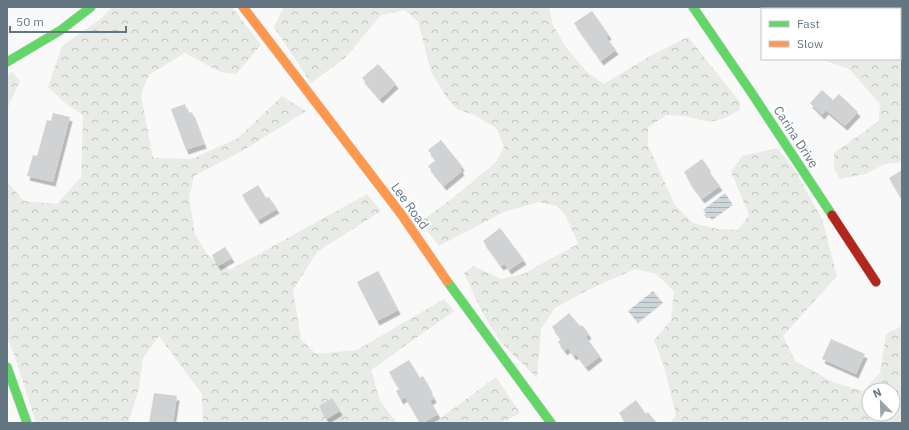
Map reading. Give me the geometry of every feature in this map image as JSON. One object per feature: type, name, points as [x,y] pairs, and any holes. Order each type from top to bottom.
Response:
[{"type":"street","points":[[7,62],[38,46],[62,30],[91,7]]},
{"type":"street","name":"Lee Road","points":[[243,7],[401,214],[446,279],[551,423]]},
{"type":"street","name":"Carina Drive","points":[[693,7],[876,282]]},
{"type":"street","points":[[7,367],[27,423]]},
{"type":"green space","points":[[112,7],[232,7],[261,45],[236,74],[220,72],[185,53],[149,75],[141,95],[153,158],[192,159],[238,138],[282,96],[306,111],[244,150],[194,176],[189,197],[195,234],[207,254],[230,270],[367,194],[381,211],[317,252],[293,290],[301,339],[316,354],[357,350],[444,299],[454,311],[371,370],[380,401],[397,423],[203,423],[202,394],[159,336],[143,358],[139,388],[128,423],[36,423],[14,354],[7,338],[7,182],[24,201],[57,204],[81,177],[83,115],[65,103],[48,87],[62,46],[102,18]]},
{"type":"green space","points":[[284,7],[551,7],[549,9],[553,25],[565,46],[587,72],[604,84],[650,56],[688,37],[740,102],[740,110],[725,118],[710,122],[684,116],[667,115],[648,127],[648,145],[675,205],[693,223],[718,229],[738,230],[749,215],[731,172],[742,156],[777,148],[793,167],[822,219],[837,276],[783,336],[795,361],[833,382],[861,390],[861,422],[901,422],[901,382],[872,382],[880,373],[886,334],[902,326],[902,423],[670,423],[676,415],[664,366],[654,340],[671,320],[674,291],[656,274],[635,269],[588,290],[555,308],[541,329],[537,378],[512,355],[499,339],[480,307],[464,273],[473,266],[501,279],[523,274],[578,244],[566,216],[557,206],[538,202],[504,212],[439,246],[420,222],[453,198],[496,162],[504,147],[496,128],[476,116],[457,109],[446,97],[431,71],[418,22],[405,10],[381,15],[345,58],[311,83],[274,27]]},
{"type":"green space","points":[[902,7],[902,162],[885,164],[865,174],[840,179],[834,168],[834,153],[879,121],[880,104],[849,69],[823,60],[901,60],[901,8],[813,8]]},
{"type":"green space","points":[[12,72],[20,81],[7,109],[7,75]]},
{"type":"green space","points":[[496,377],[520,413],[501,423],[434,423]]},
{"type":"shaded area","points":[[725,193],[733,205],[712,220],[709,217],[707,218],[704,215],[706,213],[703,210]]},
{"type":"shaded area","points":[[653,291],[663,303],[638,323],[628,311]]},
{"type":"building","points":[[592,11],[609,35],[606,37],[616,50],[601,61],[574,23]]},
{"type":"building","points":[[378,64],[396,84],[380,99],[362,78]]},
{"type":"building","points":[[822,90],[833,100],[839,94],[858,112],[845,126],[826,110],[822,115],[810,103]]},
{"type":"building","points":[[185,104],[188,113],[192,112],[204,144],[186,150],[171,109]]},
{"type":"building","points":[[53,113],[70,117],[53,182],[27,176],[33,155],[37,156],[47,120],[51,121]]},
{"type":"building","points":[[441,140],[462,166],[460,168],[462,171],[444,186],[428,166],[436,160],[428,150]]},
{"type":"building","points":[[702,159],[708,167],[707,169],[720,186],[702,199],[684,172]]},
{"type":"building","points":[[902,170],[902,195],[900,196],[889,178]]},
{"type":"building","points":[[258,185],[266,198],[269,197],[277,209],[258,220],[242,195]]},
{"type":"building","points":[[500,228],[524,260],[509,270],[505,264],[501,266],[483,241]]},
{"type":"building","points":[[225,247],[232,258],[218,266],[212,255]]},
{"type":"building","points":[[378,271],[398,310],[377,321],[357,282]]},
{"type":"building","points":[[569,313],[589,334],[586,337],[600,356],[586,367],[576,354],[574,356],[568,348],[565,351],[558,342],[561,339],[552,327]]},
{"type":"building","points":[[831,339],[865,354],[856,374],[822,359]]},
{"type":"building","points":[[409,360],[420,378],[423,376],[430,389],[434,398],[430,401],[438,414],[423,423],[420,423],[405,397],[401,400],[396,391],[399,389],[389,372]]},
{"type":"building","points":[[154,393],[177,396],[173,423],[149,423]]},
{"type":"building","points":[[332,398],[340,411],[327,419],[319,406]]},
{"type":"building","points":[[636,400],[646,414],[648,412],[656,422],[626,423],[619,413]]},
{"type":"traffic: fast","points":[[7,62],[61,30],[91,7]]},
{"type":"traffic: fast","points":[[693,7],[832,215]]},
{"type":"traffic: fast","points":[[447,281],[551,423]]},
{"type":"traffic: fast","points":[[7,367],[27,423]]},
{"type":"traffic: slow","points":[[243,7],[401,214],[447,281]]},
{"type":"traffic: jam","points":[[832,215],[876,282]]}]
